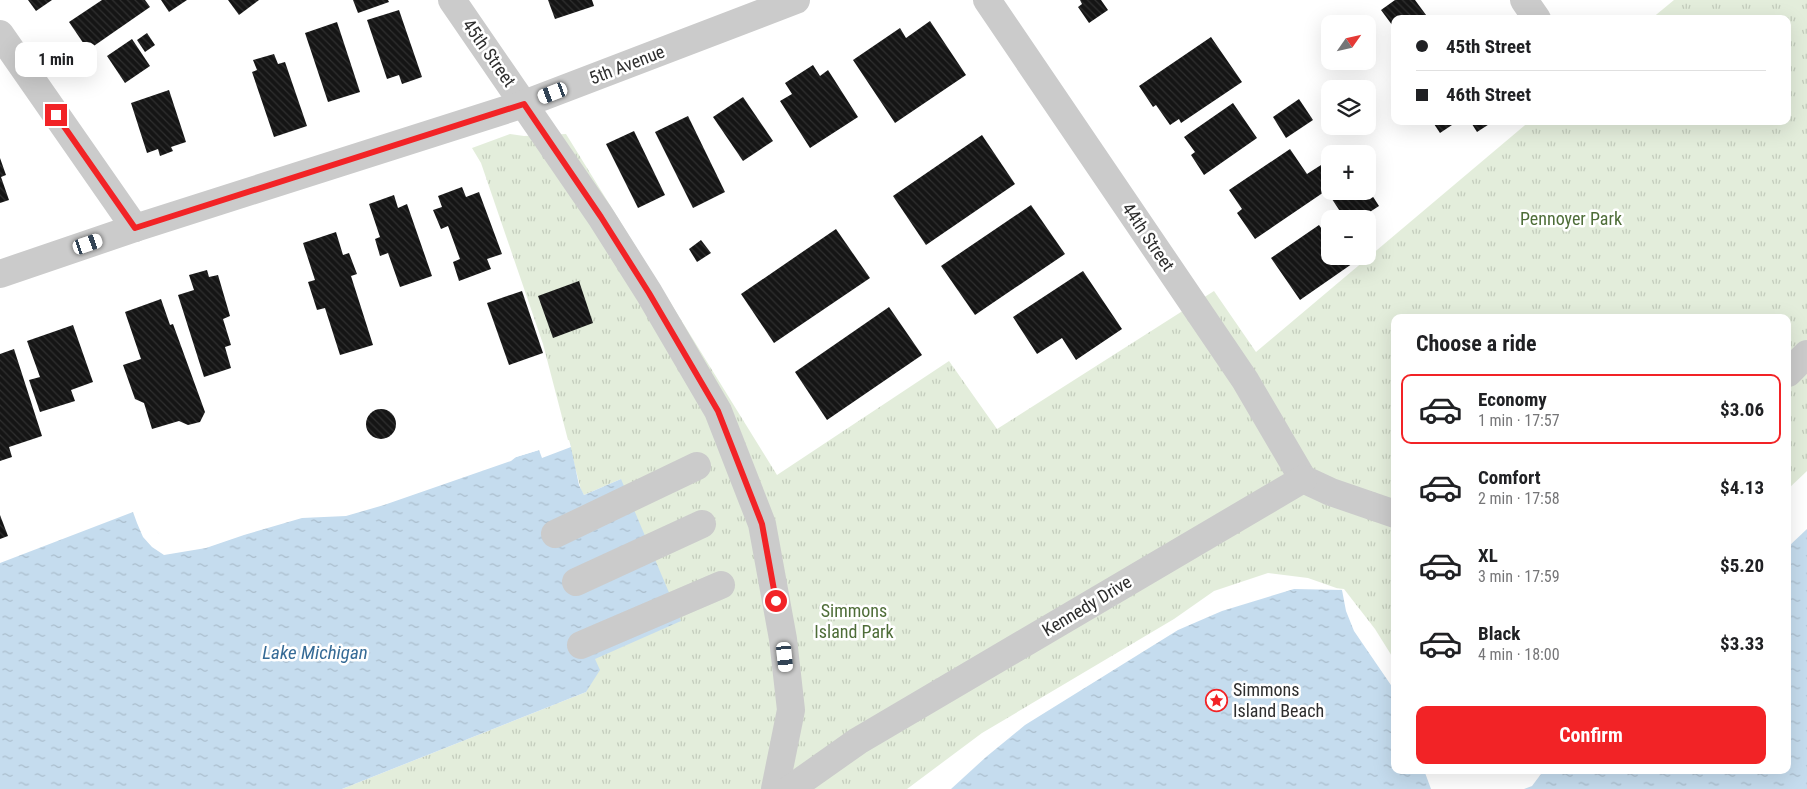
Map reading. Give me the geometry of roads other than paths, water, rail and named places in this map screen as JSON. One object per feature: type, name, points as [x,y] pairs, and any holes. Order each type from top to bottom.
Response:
[{"type":"street","name":"45th Street","points":[[452,0],[601,217],[649,293],[718,411],[762,524],[783,639],[791,710],[775,789]]},
{"type":"street","name":"5th Avenue","points":[[0,274],[135,228],[524,104],[796,0]]},
{"type":"street","name":"44th Street","points":[[986,0],[1245,380],[1303,478]]},
{"type":"street","points":[[1524,0],[1534,15]]},
{"type":"street","points":[[0,34],[135,228]]},
{"type":"street","points":[[1791,369],[1807,354]]},
{"type":"street","points":[[555,534],[697,466]]},
{"type":"street","points":[[1303,478],[1332,492],[1391,513]]},
{"type":"street","name":"Kennedy Drive","points":[[790,789],[858,742],[1303,478]]},
{"type":"street","points":[[576,582],[702,524]]},
{"type":"street","points":[[581,645],[721,585]]},
{"type":"water","name":"Lake Michigan","points":[[570,443],[579,485],[584,495],[621,479],[681,621],[595,659],[600,670],[586,692],[342,789],[0,789],[0,563],[133,512],[137,523],[144,523],[175,546],[246,528],[354,507],[539,450]]},
{"type":"water","name":"Simmons Island Beach","points":[[1807,474],[1807,789],[951,789],[1025,725],[1178,630],[1222,611],[1294,589],[1342,590],[1391,660],[1391,774],[1791,774],[1791,489]]},
{"type":"place","name":"Simmons Island Beach","points":[[1217,700]]},
{"type":"park label","name":"Pennoyer Park","points":[[1571,219]]},
{"type":"park label","name":"Simmons Island Park","points":[[854,621]]}]
